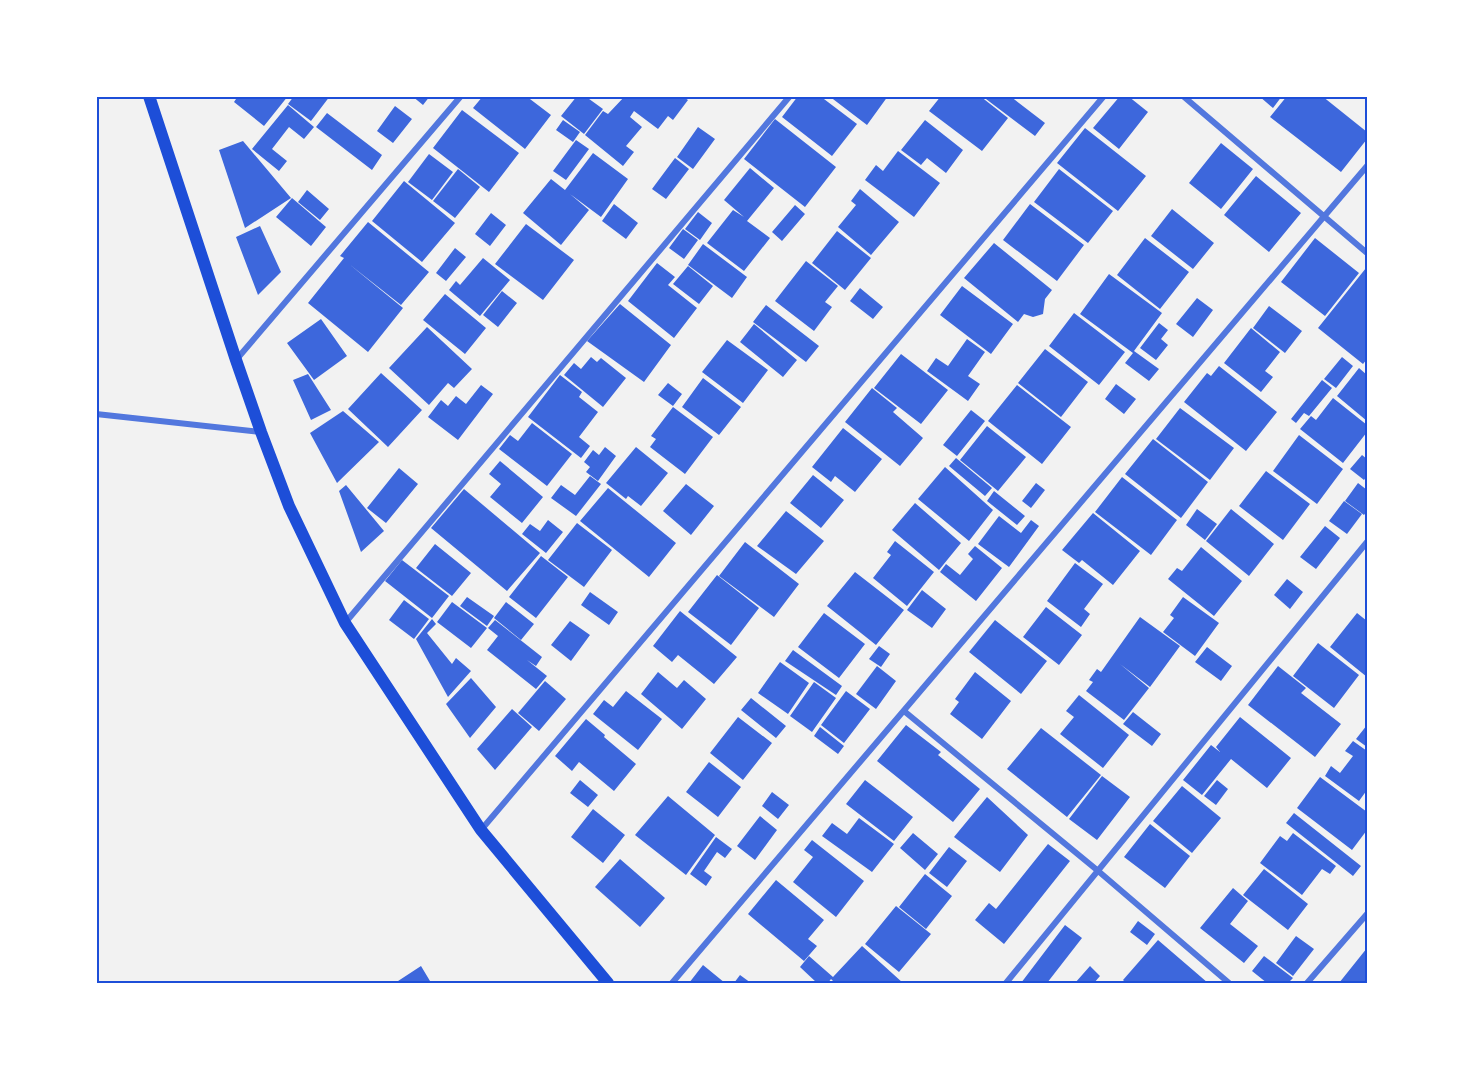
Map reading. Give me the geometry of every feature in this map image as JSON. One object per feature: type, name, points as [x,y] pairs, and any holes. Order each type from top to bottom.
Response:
[{"type":"main road","points":[[149,96],[261,432],[289,506],[345,623],[481,830],[608,983]]},
{"type":"street","points":[[236,360],[461,96]]},
{"type":"street","points":[[345,623],[790,96]]},
{"type":"street","points":[[481,830],[1104,96]]},
{"type":"street","points":[[1183,96],[1367,253]]},
{"type":"street","points":[[672,983],[1367,166]]},
{"type":"street","points":[[96,414],[261,432]]},
{"type":"street","points":[[1006,983],[1367,542]]},
{"type":"street","points":[[904,711],[1097,870],[1229,983]]},
{"type":"street","points":[[1307,983],[1367,914]]},
{"type":"building","points":[[238,96],[288,96],[264,126],[234,102]]},
{"type":"building","points":[[294,96],[330,96],[311,121],[288,104]]},
{"type":"building","points":[[412,96],[430,96],[423,105]]},
{"type":"building","points":[[483,96],[526,96],[551,115],[525,149],[473,108]]},
{"type":"building","points":[[577,96],[585,96],[603,109],[584,134],[561,116]]},
{"type":"building","points":[[625,96],[682,96],[688,100],[673,120],[668,116],[658,129],[634,111],[630,117],[642,127],[626,146],[634,152],[623,166],[585,135],[603,111],[608,114]]},
{"type":"building","points":[[798,96],[820,96],[857,124],[832,156],[782,117]]},
{"type":"building","points":[[829,96],[888,96],[867,125]]},
{"type":"building","points":[[941,96],[980,96],[1008,118],[982,151],[929,111]]},
{"type":"building","points":[[982,96],[1010,96],[1045,123],[1035,136]]},
{"type":"building","points":[[1120,96],[1128,96],[1148,112],[1119,149],[1093,128]]},
{"type":"building","points":[[1259,96],[1282,96],[1273,108]]},
{"type":"building","points":[[1287,96],[1322,96],[1367,132],[1367,139],[1341,172],[1270,117]]},
{"type":"building","points":[[288,105],[314,127],[304,139],[289,127],[272,149],[287,161],[279,171],[252,149]]},
{"type":"building","points":[[395,106],[412,119],[393,143],[377,131]]},
{"type":"building","points":[[462,110],[519,153],[489,192],[433,148]]},
{"type":"building","points":[[327,113],[382,155],[372,170],[316,127]]},
{"type":"building","points":[[775,119],[836,167],[805,207],[744,159]]},
{"type":"building","points":[[563,120],[580,132],[573,142],[556,130]]},
{"type":"building","points":[[925,120],[963,150],[946,173],[927,158],[921,165],[901,150]]},
{"type":"building","points":[[698,127],[715,139],[693,169],[677,157]]},
{"type":"building","points":[[1085,128],[1146,176],[1118,211],[1057,163]]},
{"type":"building","points":[[576,140],[589,149],[566,180],[553,171]]},
{"type":"building","points":[[243,141],[291,198],[245,228],[219,150]]},
{"type":"building","points":[[1221,143],[1253,169],[1221,209],[1189,183]]},
{"type":"building","points":[[898,151],[940,183],[914,217],[865,180],[876,165],[883,171]]},
{"type":"building","points":[[593,153],[628,179],[601,217],[570,194],[589,210],[561,245],[523,213],[551,179],[565,190]]},
{"type":"building","points":[[429,154],[453,172],[432,200],[408,182]]},
{"type":"building","points":[[675,158],[689,169],[666,199],[652,189]]},
{"type":"building","points":[[750,168],[774,188],[747,221],[770,238],[744,271],[707,243],[733,210],[744,217],[724,200]]},
{"type":"building","points":[[458,169],[480,187],[455,218],[433,201]]},
{"type":"building","points":[[1059,169],[1113,211],[1088,243],[1034,202]]},
{"type":"building","points":[[1256,176],[1301,213],[1269,252],[1224,215]]},
{"type":"building","points":[[404,181],[455,223],[422,262],[372,221]]},
{"type":"building","points":[[860,189],[899,222],[871,255],[838,227],[856,205],[851,201]]},
{"type":"building","points":[[307,190],[329,209],[320,220],[298,202]]},
{"type":"building","points":[[292,198],[326,227],[311,246],[276,217]]},
{"type":"building","points":[[614,204],[638,223],[626,239],[602,221]]},
{"type":"building","points":[[1030,204],[1084,245],[1057,281],[1003,240]]},
{"type":"building","points":[[795,205],[805,214],[782,241],[772,232]]},
{"type":"building","points":[[1172,209],[1214,243],[1193,269],[1151,236]]},
{"type":"building","points":[[698,212],[712,223],[700,240],[685,229]]},
{"type":"building","points":[[491,213],[506,225],[490,246],[475,234]]},
{"type":"building","points":[[368,222],[429,272],[401,305],[349,264],[403,308],[368,352],[308,303],[344,258],[340,256]]},
{"type":"building","points":[[526,224],[574,260],[543,300],[495,264]]},
{"type":"building","points":[[260,226],[281,272],[258,295],[236,237]]},
{"type":"building","points":[[683,229],[698,240],[684,259],[669,248]]},
{"type":"building","points":[[837,231],[871,258],[845,290],[812,263]]},
{"type":"building","points":[[1145,238],[1189,272],[1160,309],[1117,275]]},
{"type":"building","points":[[1315,238],[1359,273],[1325,316],[1281,282]]},
{"type":"building","points":[[994,243],[1052,290],[1045,299],[1043,314],[1033,317],[1024,314],[1018,322],[964,278]]},
{"type":"building","points":[[703,244],[747,277],[732,298],[688,265]]},
{"type":"building","points":[[455,248],[466,257],[446,281],[436,273]]},
{"type":"building","points":[[483,258],[510,280],[480,316],[449,290],[456,281],[460,285]]},
{"type":"building","points":[[806,261],[838,286],[825,302],[832,307],[814,331],[775,301]]},
{"type":"building","points":[[657,263],[675,277],[668,285],[697,308],[674,338],[628,301]]},
{"type":"building","points":[[688,266],[713,286],[699,304],[673,284]]},
{"type":"building","points":[[1366,268],[1367,359],[1363,364],[1318,328]]},
{"type":"building","points":[[1109,274],[1162,313],[1134,351],[1159,369],[1149,381],[1125,363],[1133,353],[1080,314]]},
{"type":"building","points":[[962,286],[1013,324],[991,354],[940,315]]},
{"type":"building","points":[[860,288],[883,307],[873,319],[850,301]]},
{"type":"building","points":[[502,291],[517,303],[498,327],[483,315]]},
{"type":"building","points":[[445,294],[486,328],[465,354],[423,320]]},
{"type":"building","points":[[1197,298],[1213,310],[1193,337],[1176,324]]},
{"type":"building","points":[[620,304],[671,345],[644,382],[587,341]]},
{"type":"building","points":[[766,305],[819,346],[806,362],[753,322]]},
{"type":"building","points":[[1269,306],[1302,331],[1285,353],[1253,328]]},
{"type":"building","points":[[1074,313],[1125,352],[1099,385],[1049,346]]},
{"type":"building","points":[[321,319],[347,356],[314,380],[287,343]]},
{"type":"building","points":[[1159,323],[1168,330],[1161,339],[1168,345],[1156,360],[1140,348]]},
{"type":"building","points":[[754,324],[797,360],[783,377],[740,342]]},
{"type":"building","points":[[427,327],[472,369],[454,388],[448,383],[429,405],[389,368]]},
{"type":"building","points":[[1251,328],[1280,352],[1265,371],[1273,377],[1261,392],[1224,363]]},
{"type":"building","points":[[967,339],[985,352],[968,376],[980,384],[968,401],[927,371],[936,358],[948,366]]},
{"type":"building","points":[[727,340],[768,370],[743,403],[702,372]]},
{"type":"building","points":[[1045,349],[1088,382],[1061,417],[1018,383]]},
{"type":"building","points":[[901,354],[948,390],[921,424],[874,388]]},
{"type":"building","points":[[591,357],[597,362],[601,358],[626,378],[603,407],[564,375],[574,363],[581,369]]},
{"type":"building","points":[[1342,357],[1353,366],[1336,388],[1324,379]]},
{"type":"building","points":[[1219,366],[1277,412],[1246,451],[1184,402],[1207,373],[1211,376]]},
{"type":"building","points":[[1359,368],[1367,375],[1367,421],[1337,396]]},
{"type":"building","points":[[381,373],[422,410],[388,447],[348,409]]},
{"type":"building","points":[[308,374],[331,410],[311,420],[293,380]]},
{"type":"building","points":[[560,375],[582,392],[579,397],[598,412],[579,437],[590,446],[581,458],[528,417]]},
{"type":"building","points":[[703,378],[741,407],[719,435],[682,407]]},
{"type":"building","points":[[1322,380],[1332,388],[1309,416],[1304,413],[1296,423],[1291,419]]},
{"type":"building","points":[[668,383],[682,394],[673,406],[658,395]]},
{"type":"building","points":[[1116,384],[1136,399],[1124,414],[1105,399]]},
{"type":"building","points":[[481,385],[493,394],[458,440],[428,417],[441,400],[448,406],[456,396],[466,404]]},
{"type":"building","points":[[1017,385],[1071,427],[1042,464],[988,421]]},
{"type":"building","points":[[872,388],[897,408],[893,412],[923,438],[900,466],[845,422]]},
{"type":"building","points":[[1333,398],[1367,425],[1367,432],[1343,463],[1300,429],[1311,416],[1316,420]]},
{"type":"building","points":[[673,407],[713,437],[685,474],[650,447],[656,439],[651,436]]},
{"type":"building","points":[[1180,408],[1234,448],[1210,480],[1156,439]]},
{"type":"building","points":[[971,410],[985,421],[957,456],[943,445]]},
{"type":"building","points":[[343,411],[379,442],[337,483],[310,433]]},
{"type":"building","points":[[532,423],[572,454],[547,486],[499,449],[510,435],[518,441]]},
{"type":"building","points":[[987,426],[1026,457],[998,491],[960,460]]},
{"type":"building","points":[[843,428],[882,459],[855,492],[835,476],[831,482],[812,467]]},
{"type":"building","points":[[1299,435],[1343,469],[1317,504],[1273,471]]},
{"type":"building","points":[[1153,439],[1208,482],[1181,518],[1125,474]]},
{"type":"building","points":[[605,447],[616,456],[598,481],[586,472],[590,467],[584,462],[593,450],[599,455]]},
{"type":"building","points":[[636,447],[668,473],[641,506],[628,496],[626,499],[606,483]]},
{"type":"building","points":[[1362,455],[1367,459],[1367,476],[1364,480],[1350,469]]},
{"type":"building","points":[[956,458],[992,488],[985,496],[949,466]]},
{"type":"building","points":[[500,461],[543,497],[522,523],[490,497],[501,484],[489,474]]},
{"type":"building","points":[[945,467],[993,510],[969,541],[918,499]]},
{"type":"building","points":[[399,468],[418,484],[386,523],[367,508]]},
{"type":"building","points":[[1266,471],[1310,504],[1283,540],[1239,506]]},
{"type":"building","points":[[813,475],[844,500],[821,528],[790,503]]},
{"type":"building","points":[[590,476],[601,484],[576,516],[551,498],[561,485],[575,495]]},
{"type":"building","points":[[1122,477],[1177,520],[1151,555],[1095,512]]},
{"type":"building","points":[[1036,483],[1045,490],[1031,508],[1022,501]]},
{"type":"building","points":[[1358,483],[1367,490],[1367,511],[1364,515],[1345,501]]},
{"type":"building","points":[[686,484],[714,506],[691,535],[663,511]]},
{"type":"building","points":[[346,485],[384,531],[361,552],[339,491]]},
{"type":"building","points":[[608,488],[676,543],[649,577],[580,521]]},
{"type":"building","points":[[464,489],[540,553],[507,591],[431,528]]},
{"type":"building","points":[[994,491],[1025,516],[1017,525],[987,501]]},
{"type":"building","points":[[1344,501],[1362,514],[1347,534],[1329,521]]},
{"type":"building","points":[[915,503],[961,543],[939,570],[892,530]]},
{"type":"building","points":[[1197,509],[1217,524],[1205,540],[1186,525]]},
{"type":"building","points":[[1231,509],[1274,544],[1249,576],[1206,541]]},
{"type":"building","points":[[786,511],[824,541],[796,574],[757,546]]},
{"type":"building","points":[[1093,513],[1140,551],[1113,585],[1082,560],[1079,563],[1062,550]]},
{"type":"building","points":[[999,516],[1021,533],[1031,520],[1039,526],[1009,567],[978,544]]},
{"type":"building","points":[[548,520],[563,532],[546,553],[522,534],[530,524],[540,531]]},
{"type":"building","points":[[577,523],[612,550],[584,587],[548,560]]},
{"type":"building","points":[[1325,526],[1340,538],[1316,569],[1300,557]]},
{"type":"building","points":[[895,541],[934,572],[907,606],[873,578],[891,555],[887,552]]},
{"type":"building","points":[[745,542],[799,584],[774,617],[719,576]]},
{"type":"building","points":[[435,544],[471,573],[452,596],[416,568]]},
{"type":"building","points":[[975,546],[1002,568],[976,601],[940,572],[946,564],[960,575],[973,559],[968,554]]},
{"type":"building","points":[[1201,547],[1242,581],[1214,616],[1168,579],[1177,568],[1182,571]]},
{"type":"building","points":[[541,556],[568,577],[536,618],[509,597]]},
{"type":"building","points":[[402,560],[449,596],[432,618],[385,581]]},
{"type":"building","points":[[1075,563],[1103,584],[1084,609],[1090,614],[1081,627],[1047,601]]},
{"type":"building","points":[[855,572],[904,610],[876,645],[827,606]]},
{"type":"building","points":[[717,575],[759,608],[731,645],[688,612]]},
{"type":"building","points":[[1287,579],[1303,592],[1290,609],[1274,595]]},
{"type":"building","points":[[922,590],[946,609],[932,628],[907,610]]},
{"type":"building","points":[[590,592],[618,612],[609,625],[581,605]]},
{"type":"building","points":[[467,597],[494,616],[487,626],[460,606]]},
{"type":"building","points":[[1183,597],[1219,623],[1195,656],[1163,632],[1174,618],[1170,615]]},
{"type":"building","points":[[404,600],[429,619],[414,639],[389,620]]},
{"type":"building","points":[[452,602],[487,628],[471,648],[437,622]]},
{"type":"building","points":[[506,602],[534,624],[521,640],[494,618]]},
{"type":"building","points":[[1046,607],[1082,635],[1059,665],[1023,637]]},
{"type":"building","points":[[680,611],[737,657],[714,684],[678,655],[672,662],[653,646]]},
{"type":"building","points":[[824,613],[865,644],[839,678],[798,647]]},
{"type":"building","points":[[1357,613],[1367,621],[1367,677],[1330,647]]},
{"type":"building","points":[[1140,617],[1180,646],[1150,687],[1120,664],[1149,688],[1124,720],[1086,691],[1093,682],[1089,680],[1097,669],[1101,672]]},
{"type":"building","points":[[432,619],[436,624],[427,633],[452,664],[456,658],[471,671],[448,697],[416,639]]},
{"type":"building","points":[[495,620],[542,657],[536,666],[527,660],[547,676],[536,689],[487,650],[498,636],[488,628]]},
{"type":"building","points":[[995,620],[1047,661],[1021,694],[969,652]]},
{"type":"building","points":[[570,621],[590,635],[571,661],[551,645]]},
{"type":"building","points":[[1318,643],[1359,675],[1334,708],[1293,676]]},
{"type":"building","points":[[879,646],[890,654],[881,667],[869,659]]},
{"type":"building","points":[[1207,647],[1232,666],[1221,681],[1195,662]]},
{"type":"building","points":[[793,650],[842,686],[836,695],[785,661]]},
{"type":"building","points":[[780,662],[809,683],[788,714],[758,693]]},
{"type":"building","points":[[877,666],[896,681],[876,709],[856,694]]},
{"type":"building","points":[[1278,666],[1306,688],[1301,693],[1341,724],[1315,757],[1248,705]]},
{"type":"building","points":[[658,672],[677,688],[684,680],[706,699],[682,729],[641,694]]},
{"type":"building","points":[[975,672],[1011,701],[982,739],[950,714],[959,702],[955,699]]},
{"type":"building","points":[[471,678],[496,707],[470,738],[446,704]]},
{"type":"building","points":[[545,681],[566,699],[539,731],[518,713]]},
{"type":"building","points":[[814,682],[836,698],[812,732],[790,716]]},
{"type":"building","points":[[626,691],[662,719],[638,750],[593,714],[604,700],[613,707]]},
{"type":"building","points":[[846,691],[870,709],[844,743],[821,725]]},
{"type":"building","points":[[1079,695],[1129,735],[1103,768],[1060,734],[1074,717],[1066,711]]},
{"type":"building","points":[[751,698],[786,726],[776,738],[741,710]]},
{"type":"building","points":[[512,709],[532,727],[495,770],[477,749]]},
{"type":"building","points":[[1133,712],[1161,734],[1152,746],[1123,724]]},
{"type":"building","points":[[738,717],[772,743],[743,780],[710,753]]},
{"type":"building","points":[[1240,717],[1291,758],[1267,788],[1231,759],[1202,795],[1183,780],[1211,745],[1220,752],[1216,747]]},
{"type":"building","points":[[586,719],[636,764],[614,791],[579,762],[572,771],[555,756]]},
{"type":"building","points":[[906,725],[941,752],[938,755],[980,789],[953,822],[877,761]]},
{"type":"building","points":[[1367,725],[1367,747],[1356,739]]},
{"type":"building","points":[[820,727],[844,746],[838,754],[814,736]]},
{"type":"building","points":[[1041,728],[1101,775],[1067,817],[1007,769]]},
{"type":"building","points":[[1353,741],[1367,751],[1367,790],[1359,801],[1325,776],[1331,766],[1340,773],[1353,756],[1345,751]]},
{"type":"building","points":[[709,762],[741,787],[718,817],[686,792]]},
{"type":"building","points":[[1102,776],[1130,797],[1097,840],[1069,819]]},
{"type":"building","points":[[1320,777],[1367,812],[1367,830],[1352,850],[1297,808]]},
{"type":"building","points":[[580,780],[598,795],[588,807],[570,793]]},
{"type":"building","points":[[865,780],[913,817],[894,841],[846,804]]},
{"type":"building","points":[[1217,780],[1228,789],[1216,805],[1204,796]]},
{"type":"building","points":[[1182,786],[1221,818],[1192,853],[1153,821]]},
{"type":"building","points":[[772,792],[789,805],[778,819],[762,806]]},
{"type":"building","points":[[668,796],[715,835],[686,875],[635,835]]},
{"type":"building","points":[[987,797],[1028,835],[1000,872],[954,837]]},
{"type":"building","points":[[593,809],[625,835],[603,863],[571,837]]},
{"type":"building","points":[[1294,813],[1361,866],[1353,876],[1286,823]]},
{"type":"building","points":[[760,816],[777,830],[755,860],[737,846]]},
{"type":"building","points":[[859,818],[894,844],[872,872],[822,836],[832,823],[847,834]]},
{"type":"building","points":[[1150,824],[1190,856],[1165,888],[1124,857]]},
{"type":"building","points":[[913,833],[938,854],[925,870],[900,848]]},
{"type":"building","points":[[1293,833],[1336,866],[1330,874],[1322,869],[1302,895],[1260,863],[1280,836],[1287,841]]},
{"type":"building","points":[[716,837],[732,849],[725,858],[717,852],[704,871],[712,877],[706,886],[690,874]]},
{"type":"building","points":[[812,840],[864,881],[836,917],[793,882],[813,857],[804,850]]},
{"type":"building","points":[[1048,844],[1070,861],[1004,944],[975,920],[989,903],[996,909]]},
{"type":"building","points":[[949,847],[967,861],[947,887],[929,873]]},
{"type":"building","points":[[620,859],[665,898],[640,927],[595,887]]},
{"type":"building","points":[[1264,869],[1308,904],[1288,930],[1243,895]]},
{"type":"building","points":[[925,874],[952,896],[926,929],[899,907]]},
{"type":"building","points":[[776,880],[824,920],[808,939],[817,946],[804,961],[748,914]]},
{"type":"building","points":[[1233,888],[1248,901],[1230,924],[1258,946],[1244,963],[1200,928]]},
{"type":"building","points":[[896,906],[931,934],[899,972],[865,944]]},
{"type":"building","points":[[1138,921],[1155,934],[1147,945],[1130,932]]},
{"type":"building","points":[[1065,925],[1082,938],[1047,983],[1021,983]]},
{"type":"building","points":[[1296,936],[1314,949],[1293,976],[1276,963]]},
{"type":"building","points":[[1158,940],[1208,983],[1126,983],[1123,980]]},
{"type":"building","points":[[862,946],[903,983],[835,983],[831,979],[828,983],[817,983],[800,967],[809,956],[833,977]]},
{"type":"building","points":[[1367,948],[1367,983],[1339,983]]},
{"type":"building","points":[[1264,956],[1293,978],[1288,983],[1267,983],[1252,971]]},
{"type":"building","points":[[703,965],[725,983],[689,983]]},
{"type":"building","points":[[421,966],[430,981],[427,983],[395,983]]},
{"type":"building","points":[[1090,966],[1100,976],[1094,983],[1075,983]]},
{"type":"building","points":[[740,975],[751,983],[734,983]]}]
